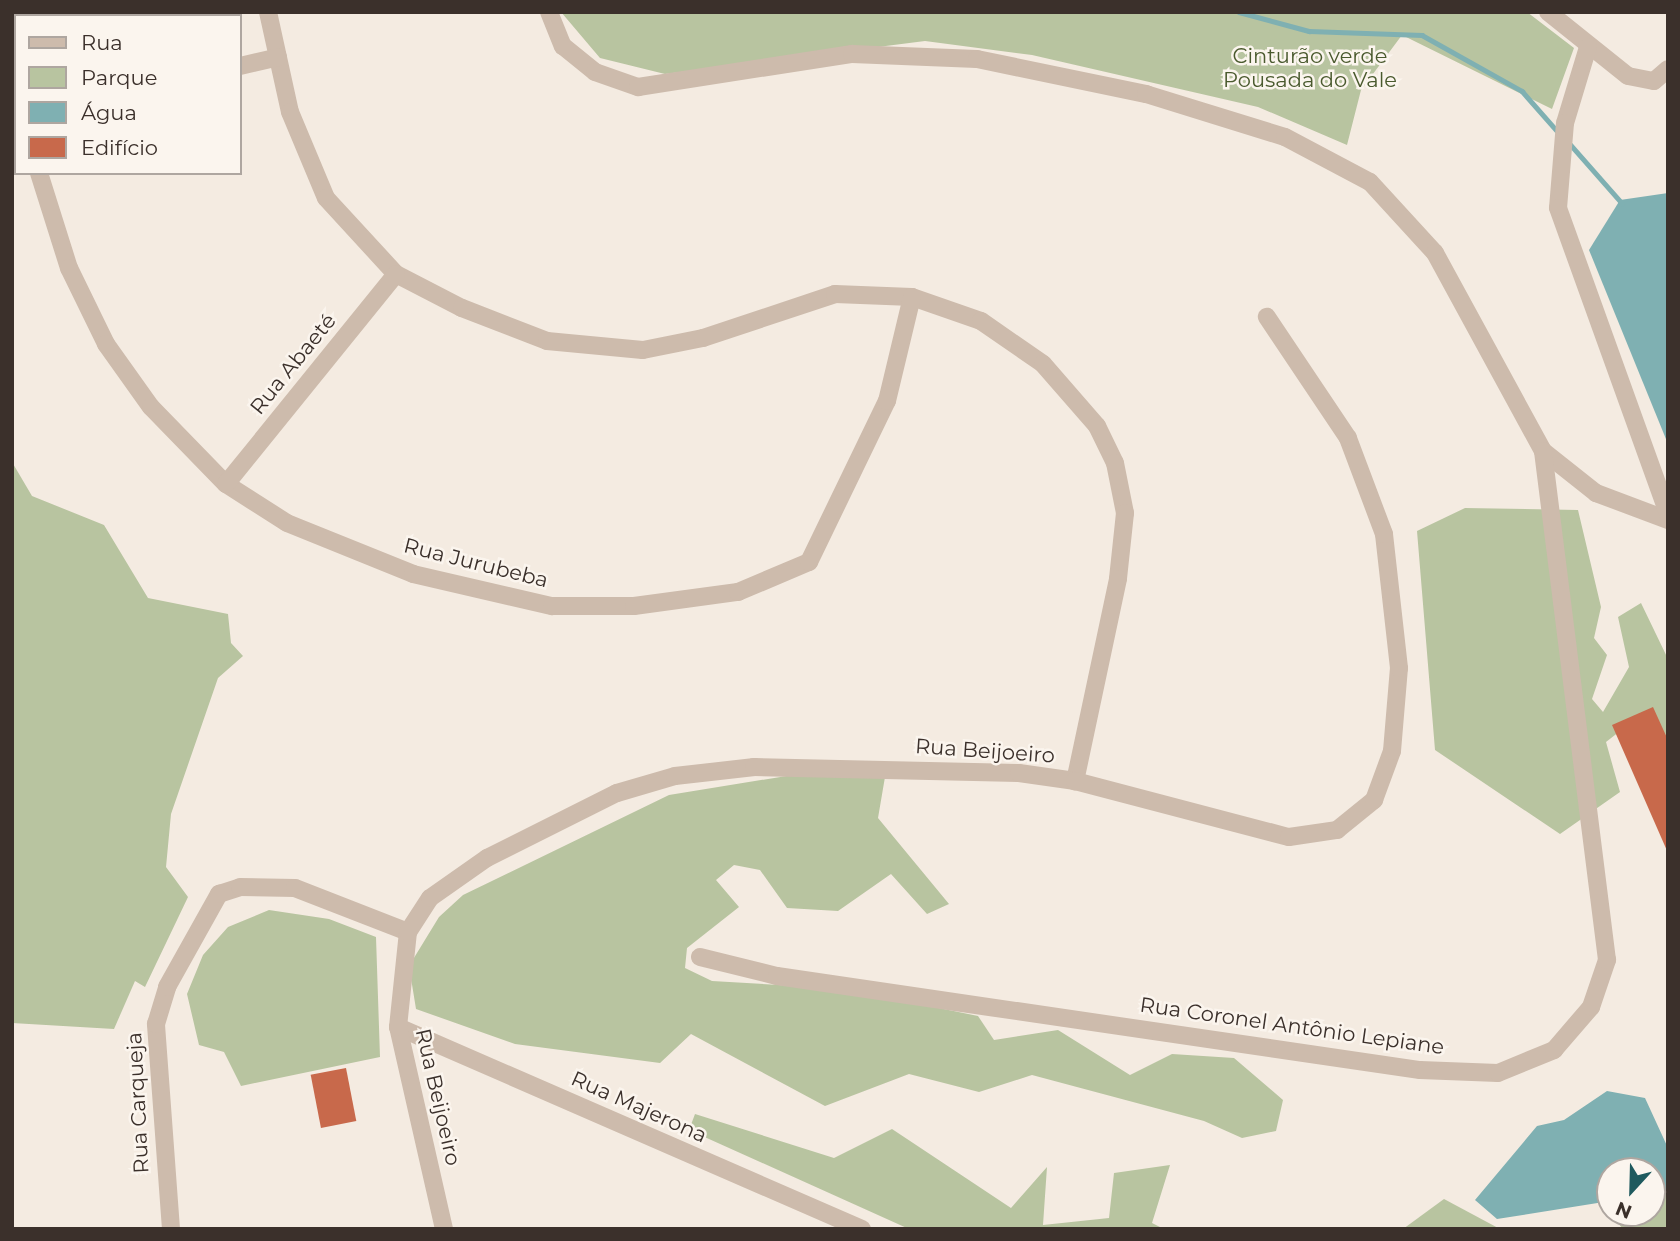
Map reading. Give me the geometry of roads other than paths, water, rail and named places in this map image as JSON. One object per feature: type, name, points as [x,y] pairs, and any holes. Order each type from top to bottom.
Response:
[{"type":"street","points":[[268,12],[290,112],[326,198],[396,274],[547,341],[643,350],[703,338],[835,294],[912,297],[981,321],[1043,364],[1097,426],[1115,463],[1124,544],[1075,781]]},
{"type":"street","points":[[550,12],[563,46],[595,72],[638,87],[852,54],[977,59],[1146,94],[1285,137],[1370,182],[1435,253],[1543,452],[1596,493],[1668,520]]},
{"type":"street","points":[[1548,12],[1588,47],[1629,76],[1654,81],[1668,69]]},
{"type":"street","points":[[1588,47],[1564,123],[1558,208],[1668,514]]},
{"type":"street","points":[[242,66],[278,57]]},
{"type":"street","name":"Rua Jurubeba","points":[[39,175],[69,268],[106,344],[151,407],[226,484],[287,523],[413,574],[552,606],[634,606],[738,592],[809,562],[887,401],[912,297]]},
{"type":"street","name":"Rua Abaeté","points":[[226,484],[396,274]]},
{"type":"street","name":"Rua Beijoeiro","points":[[444,1229],[398,1027],[408,932],[430,898],[487,858],[617,793],[675,776],[754,767],[885,767],[1075,781],[1289,837],[1337,830],[1374,800],[1392,751],[1399,668],[1384,534],[1348,438],[1267,317]]},
{"type":"street","name":"Rua Coronel Antônio Lepiane","points":[[700,957],[777,976],[1420,1070],[1498,1073],[1554,1050],[1591,1007],[1606,960],[1543,452]]},
{"type":"street","name":"Rua Carqueja","points":[[171,1229],[156,1024],[167,987],[219,894],[240,887],[295,888],[408,932]]},
{"type":"street","name":"Rua Majerona","points":[[398,1027],[856,1228]]},
{"type":"water","points":[[1668,193],[1668,444],[1589,250],[1620,200]]},
{"type":"water","points":[[1607,1091],[1645,1098],[1668,1148],[1668,1189],[1666,1190],[1666,1157],[1596,1157],[1596,1203],[1497,1219],[1475,1200],[1537,1126],[1564,1120]]},
{"type":"waterway","points":[[1239,12],[1309,31],[1422,35],[1522,91],[1559,133]]},
{"type":"waterway","points":[[1570,144],[1622,203]]},
{"type":"park label","name":"Cinturão verde Pousada do Vale","points":[[1310,68]]}]
